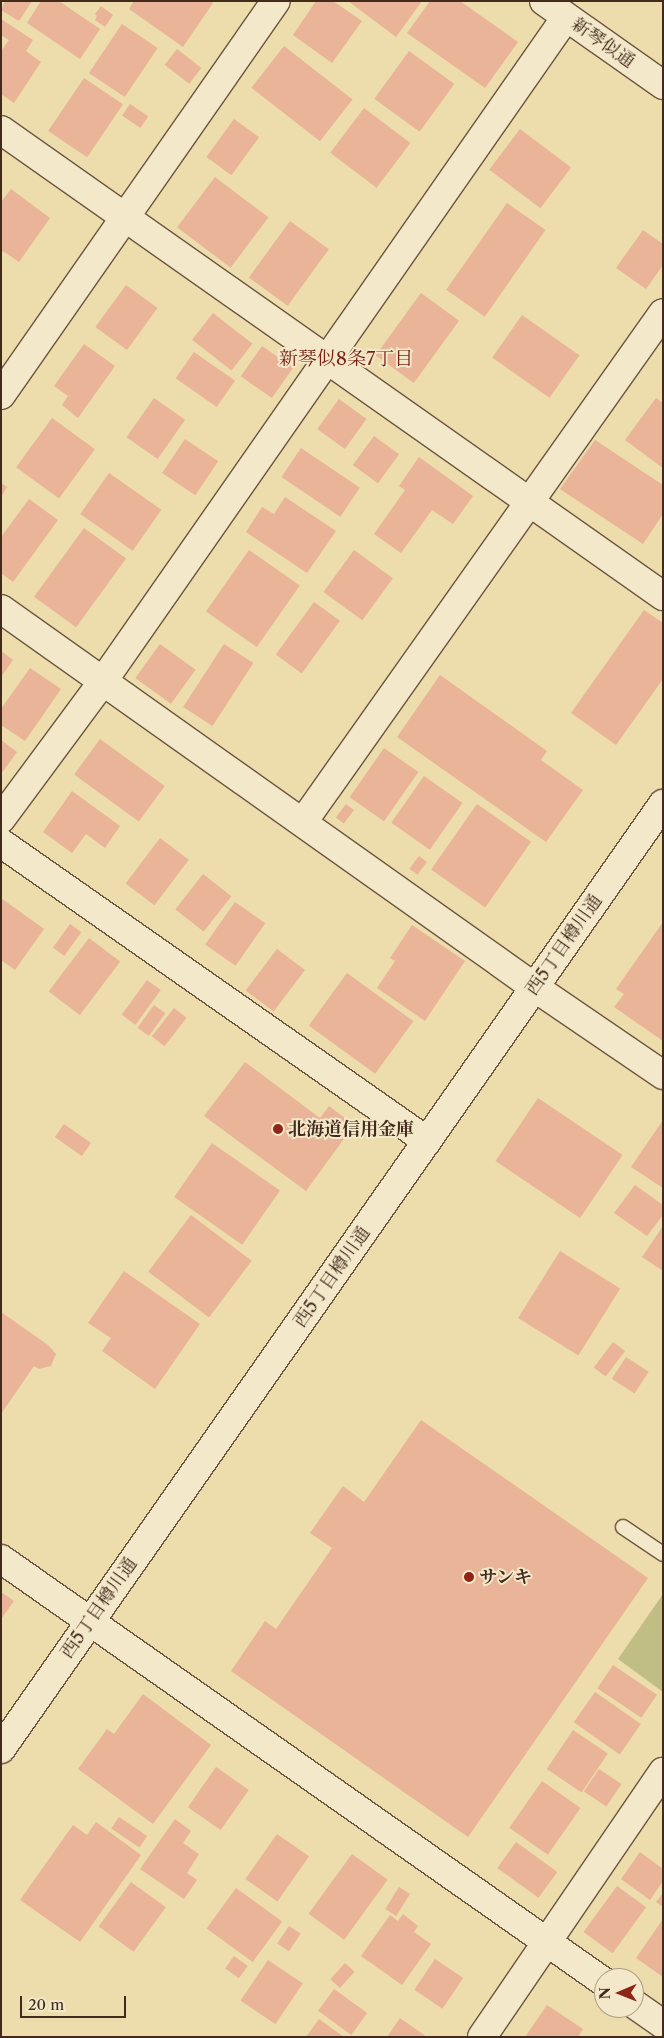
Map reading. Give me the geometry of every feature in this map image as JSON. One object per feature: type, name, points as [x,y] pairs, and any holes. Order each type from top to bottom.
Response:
[{"type":"street","points":[[1,395],[126,219],[276,1]]},
{"type":"street","name":"新琴似通","points":[[544,1],[663,85]]},
{"type":"street","points":[[1,819],[103,681],[566,17]]},
{"type":"street","points":[[1,130],[663,596]]},
{"type":"street","points":[[303,822],[663,313]]},
{"type":"street","points":[[1,609],[534,987],[663,1075]]},
{"type":"street","name":"西5丁目樽川通","points":[[1,1749],[663,804]]},
{"type":"street","points":[[1,843],[427,1142]]},
{"type":"street","points":[[1,1559],[89,1623],[594,1975]]},
{"type":"street","points":[[482,2037],[660,1782]]},
{"type":"street","points":[[644,2011],[663,2024]]},
{"type":"lane","points":[[623,1527],[663,1554]]},
{"type":"shaded area","points":[[663,1594],[663,1692],[618,1659]]},
{"type":"building","points":[[5,1],[32,1],[19,21],[1,10]]},
{"type":"building","points":[[41,1],[59,1],[100,29],[80,59],[27,23]]},
{"type":"building","points":[[134,1],[210,1],[213,3],[183,47],[129,9]]},
{"type":"building","points":[[316,1],[333,1],[362,21],[332,63],[293,35]]},
{"type":"building","points":[[348,1],[422,1],[396,37]]},
{"type":"building","points":[[430,1],[460,1],[518,42],[485,88],[407,33]]},
{"type":"building","points":[[101,6],[113,15],[105,27],[95,20],[97,16],[95,14]]},
{"type":"building","points":[[1,19],[33,40],[26,51],[41,62],[14,103],[1,94],[1,51],[9,40],[1,35]]},
{"type":"building","points":[[122,24],[158,48],[125,97],[89,73]]},
{"type":"building","points":[[284,46],[353,100],[320,141],[251,88]]},
{"type":"building","points":[[177,49],[201,68],[189,84],[165,65]]},
{"type":"building","points":[[409,51],[454,84],[420,132],[374,99]]},
{"type":"building","points":[[84,78],[123,104],[87,157],[48,131]]},
{"type":"building","points":[[130,104],[148,116],[140,128],[122,116]]},
{"type":"building","points":[[364,108],[410,143],[377,188],[330,153]]},
{"type":"building","points":[[234,119],[259,137],[231,175],[206,157]]},
{"type":"building","points":[[520,129],[571,168],[540,208],[489,170]]},
{"type":"building","points":[[215,177],[269,217],[231,268],[177,227]]},
{"type":"building","points":[[11,189],[50,218],[19,262],[3,251],[1,254],[1,202]]},
{"type":"building","points":[[507,203],[546,230],[485,317],[446,290]]},
{"type":"building","points":[[290,221],[329,249],[288,306],[249,278]]},
{"type":"building","points":[[643,230],[663,244],[663,265],[646,289],[616,268]]},
{"type":"building","points":[[126,285],[158,308],[127,350],[95,327]]},
{"type":"building","points":[[421,293],[459,321],[414,383],[376,355]]},
{"type":"building","points":[[213,313],[252,344],[231,371],[192,340]]},
{"type":"building","points":[[522,315],[579,355],[550,398],[492,358]]},
{"type":"building","points":[[84,344],[115,366],[78,418],[62,405],[68,396],[54,386]]},
{"type":"building","points":[[262,346],[293,368],[272,398],[241,376]]},
{"type":"building","points":[[194,352],[235,381],[217,407],[176,378]]},
{"type":"building","points":[[154,398],[185,420],[158,459],[126,437]]},
{"type":"building","points":[[656,398],[663,403],[663,468],[625,440]]},
{"type":"building","points":[[339,399],[367,419],[345,449],[317,429]]},
{"type":"building","points":[[52,418],[95,449],[59,499],[16,467]]},
{"type":"building","points":[[374,436],[399,454],[378,483],[353,465]]},
{"type":"building","points":[[185,439],[218,461],[195,495],[162,473]]},
{"type":"building","points":[[595,440],[663,485],[663,514],[643,544],[560,489]]},
{"type":"building","points":[[301,448],[360,488],[340,517],[281,477]]},
{"type":"building","points":[[419,457],[473,496],[453,524],[432,510],[401,553],[374,534],[405,490],[399,486]]},
{"type":"building","points":[[109,473],[161,510],[133,551],[80,514]]},
{"type":"building","points":[[1,483],[7,487],[1,497]]},
{"type":"building","points":[[285,497],[336,531],[307,573],[246,532],[262,507],[274,514]]},
{"type":"building","points":[[29,499],[58,520],[13,582],[1,573],[1,537]]},
{"type":"building","points":[[84,528],[126,559],[76,627],[34,597]]},
{"type":"building","points":[[249,550],[300,586],[257,647],[206,611]]},
{"type":"building","points":[[354,550],[393,578],[362,620],[323,592]]},
{"type":"building","points":[[314,602],[340,621],[302,673],[276,655]]},
{"type":"building","points":[[644,610],[663,623],[663,679],[616,745],[571,713]]},
{"type":"building","points":[[160,644],[196,670],[171,704],[135,678]]},
{"type":"building","points":[[224,644],[253,663],[213,726],[183,707]]},
{"type":"building","points":[[1,651],[13,660],[1,677]]},
{"type":"building","points":[[30,668],[61,689],[25,741],[1,725],[1,709]]},
{"type":"building","points":[[440,675],[547,751],[541,760],[583,790],[546,842],[397,737]]},
{"type":"building","points":[[100,739],[165,786],[139,822],[74,775]]},
{"type":"building","points":[[1,740],[17,752],[1,774]]},
{"type":"building","points":[[384,748],[418,772],[384,821],[350,797]]},
{"type":"building","points":[[424,776],[463,803],[430,850],[391,823]]},
{"type":"building","points":[[72,791],[120,826],[105,848],[86,834],[72,853],[43,832]]},
{"type":"building","points":[[346,804],[354,810],[344,824],[336,818]]},
{"type":"building","points":[[477,804],[531,842],[485,907],[431,870]]},
{"type":"building","points":[[160,838],[189,860],[154,905],[126,884]]},
{"type":"building","points":[[419,856],[427,862],[417,875],[409,869]]},
{"type":"building","points":[[203,874],[231,896],[204,932],[175,909]]},
{"type":"building","points":[[1,898],[44,929],[15,970],[1,960]]},
{"type":"building","points":[[235,902],[265,923],[235,966],[205,945]]},
{"type":"building","points":[[663,922],[663,1041],[614,1007],[624,994],[616,989]]},
{"type":"building","points":[[70,924],[81,932],[64,956],[53,947]]},
{"type":"building","points":[[412,925],[465,961],[425,1021],[377,988],[395,961],[390,958]]},
{"type":"building","points":[[89,938],[120,961],[80,1015],[49,992]]},
{"type":"building","points":[[277,949],[305,970],[274,1012],[246,991]]},
{"type":"building","points":[[347,973],[413,1021],[375,1074],[309,1026]]},
{"type":"building","points":[[147,980],[161,990],[135,1025],[122,1015]]},
{"type":"building","points":[[154,1005],[165,1013],[149,1036],[138,1028]]},
{"type":"building","points":[[174,1008],[187,1018],[164,1046],[152,1036]]},
{"type":"building","points":[[245,1062],[320,1118],[329,1106],[354,1125],[306,1191],[204,1116]]},
{"type":"building","points":[[538,1098],[623,1155],[580,1218],[496,1161]]},
{"type":"building","points":[[663,1120],[663,1188],[631,1167]]},
{"type":"building","points":[[64,1124],[91,1143],[82,1156],[55,1137]]},
{"type":"building","points":[[212,1143],[280,1191],[242,1245],[174,1197]]},
{"type":"building","points":[[635,1185],[663,1205],[663,1215],[647,1236],[614,1213]]},
{"type":"building","points":[[191,1215],[252,1261],[209,1317],[148,1272]]},
{"type":"building","points":[[663,1226],[663,1271],[642,1257]]},
{"type":"building","points":[[560,1251],[620,1289],[578,1356],[518,1318]]},
{"type":"building","points":[[124,1271],[200,1324],[155,1389],[102,1351],[111,1338],[88,1323]]},
{"type":"building","points":[[1,1312],[48,1345],[56,1354],[51,1366],[39,1369],[34,1366],[1,1414]]},
{"type":"building","points":[[613,1342],[625,1351],[606,1377],[594,1368]]},
{"type":"building","points":[[626,1357],[649,1372],[634,1394],[612,1379]]},
{"type":"building","points":[[421,1420],[648,1578],[468,1837],[231,1671],[265,1621],[276,1629],[332,1548],[310,1533],[343,1486],[364,1502]]},
{"type":"building","points":[[1,1592],[14,1601],[1,1619]]},
{"type":"building","points":[[613,1665],[657,1695],[641,1718],[597,1688]]},
{"type":"building","points":[[595,1692],[641,1724],[620,1754],[574,1722]]},
{"type":"building","points":[[143,1694],[211,1745],[153,1824],[78,1769],[107,1729],[114,1734]]},
{"type":"building","points":[[573,1730],[608,1753],[582,1792],[547,1769]]},
{"type":"building","points":[[216,1767],[249,1790],[221,1830],[188,1807]]},
{"type":"building","points":[[599,1769],[621,1784],[606,1806],[584,1791]]},
{"type":"building","points":[[542,1781],[581,1808],[548,1855],[509,1828]]},
{"type":"building","points":[[119,1817],[147,1836],[139,1848],[111,1829]]},
{"type":"building","points":[[175,1819],[191,1831],[183,1843],[199,1854],[187,1873],[197,1880],[184,1899],[140,1869]]},
{"type":"building","points":[[96,1822],[141,1855],[80,1942],[20,1900],[73,1825],[87,1835]]},
{"type":"building","points":[[277,1834],[309,1856],[277,1901],[245,1879]]},
{"type":"building","points":[[516,1842],[557,1872],[538,1898],[497,1868]]},
{"type":"building","points":[[640,1852],[663,1869],[663,1881],[650,1900],[621,1879]]},
{"type":"building","points":[[352,1854],[388,1880],[344,1940],[309,1914]]},
{"type":"building","points":[[131,1882],[166,1907],[133,1952],[99,1926]]},
{"type":"building","points":[[617,1886],[646,1907],[613,1953],[583,1932]]},
{"type":"building","points":[[399,1887],[410,1894],[396,1916],[385,1909]]},
{"type":"building","points":[[236,1888],[282,1922],[253,1962],[207,1928]]},
{"type":"building","points":[[663,1893],[663,1907],[656,1902]]},
{"type":"building","points":[[403,1914],[418,1926],[414,1932],[431,1944],[402,1985],[361,1956],[390,1915],[398,1921]]},
{"type":"building","points":[[663,1919],[663,1977],[636,1958]]},
{"type":"building","points":[[289,1926],[301,1934],[289,1951],[277,1943]]},
{"type":"building","points":[[234,1956],[248,1966],[239,1978],[225,1968]]},
{"type":"building","points":[[435,1959],[463,1978],[442,2009],[414,1990]]},
{"type":"building","points":[[268,1960],[303,1983],[275,2024],[241,2001]]},
{"type":"building","points":[[345,1963],[355,1972],[340,1988],[330,1979]]},
{"type":"building","points":[[334,1989],[367,2013],[351,2035],[318,2011]]},
{"type":"building","points":[[547,2005],[583,2029],[578,2037],[525,2037]]},
{"type":"building","points":[[400,2018],[427,2037],[387,2037]]},
{"type":"building","points":[[319,2019],[344,2037],[306,2037]]},
{"type":"place","name":"北海道信用金庫","points":[[278,1129]]},
{"type":"place","name":"サンキ","points":[[469,1577]]},
{"type":"district","name":"新琴似8条7丁目","points":[[346,359]]}]
